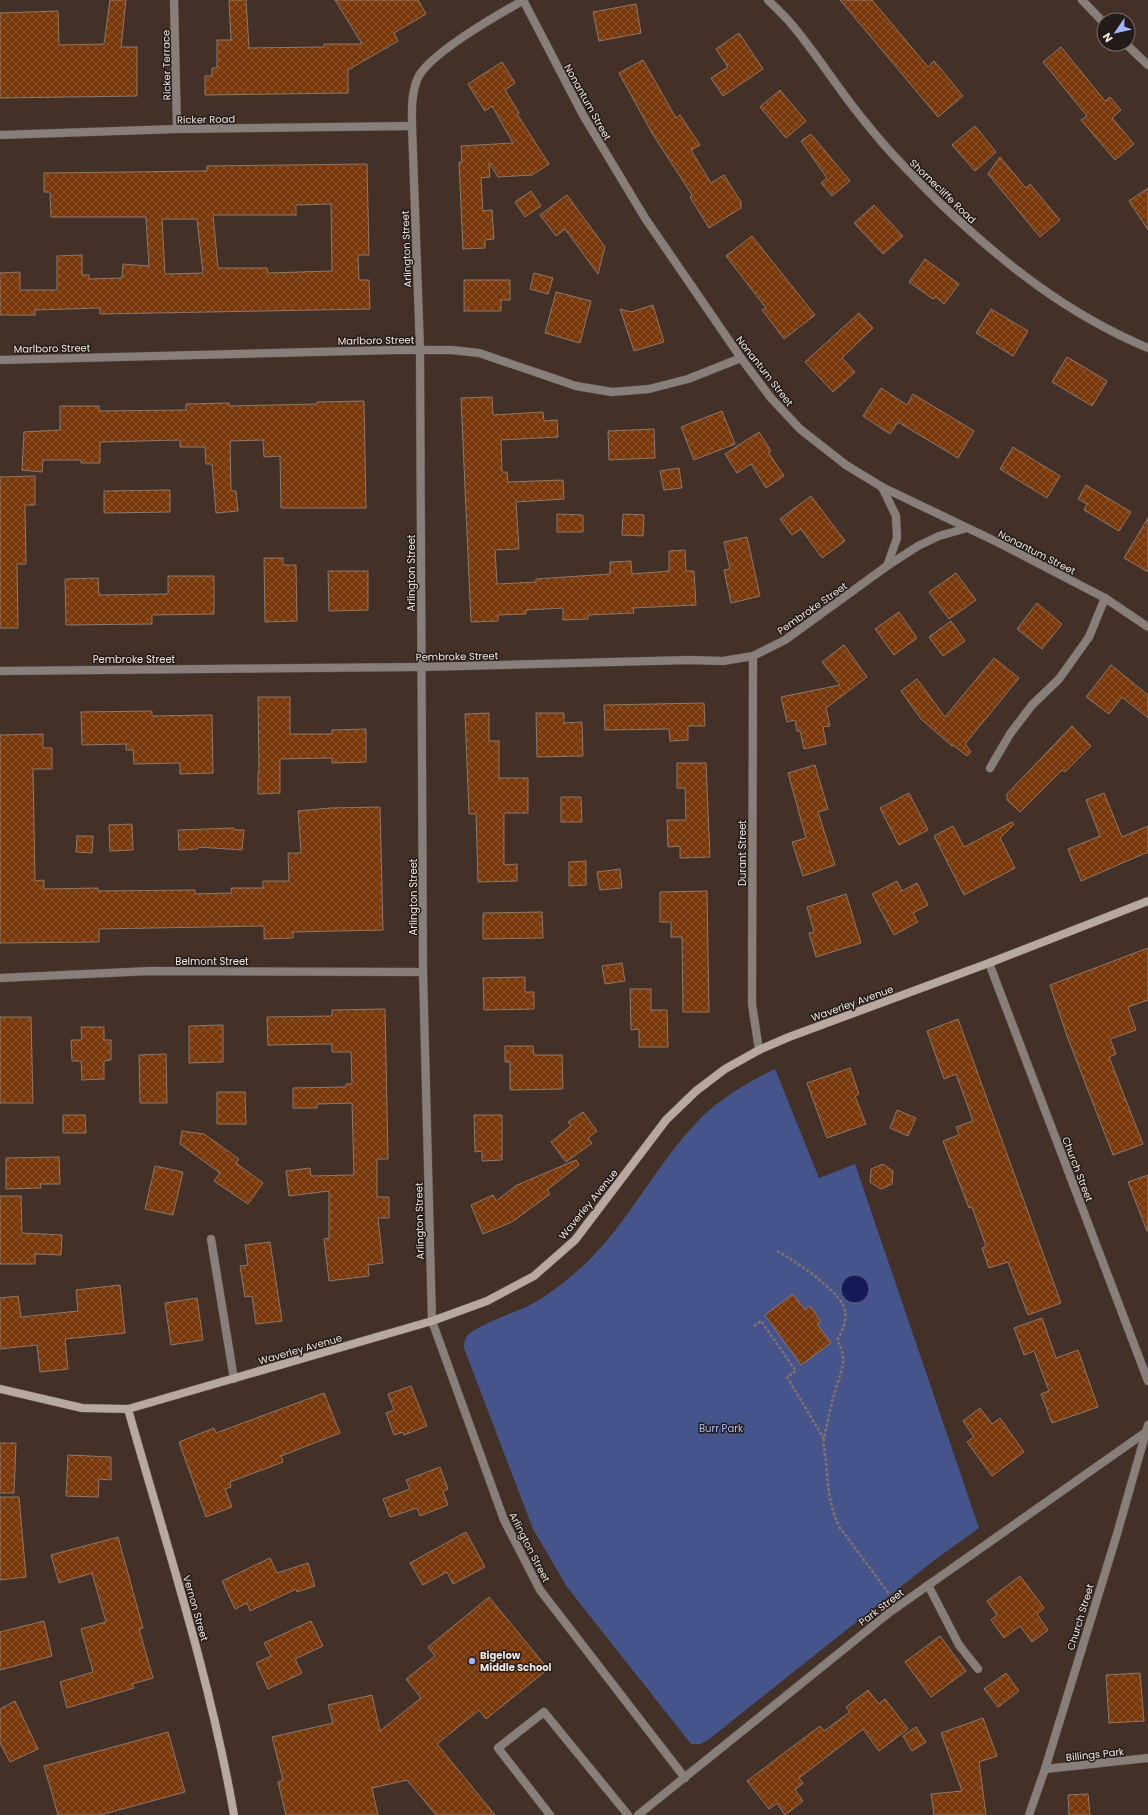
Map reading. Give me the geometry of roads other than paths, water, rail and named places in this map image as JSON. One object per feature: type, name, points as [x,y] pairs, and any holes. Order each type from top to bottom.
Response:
[{"type":"street","name":"Ricker Terrace","points":[[174,0],[177,129]]},
{"type":"street","name":"Arlington Street","points":[[523,0],[440,53],[427,65],[417,79],[412,97],[420,349],[423,972],[432,1321],[504,1520],[521,1556],[540,1590],[685,1778]]},
{"type":"street","name":"Nonantum Street","points":[[523,0],[583,115],[645,218],[741,358],[772,398],[800,429],[846,465],[882,487],[1105,598],[1148,627]]},
{"type":"street","name":"Shornecliffe Road","points":[[768,0],[793,25],[866,123],[906,169],[954,216],[1001,258],[1049,295],[1121,336],[1148,348]]},
{"type":"street","points":[[1082,0],[1096,15]]},
{"type":"street","points":[[1134,52],[1148,65]]},
{"type":"street","name":"Ricker Road","points":[[0,135],[177,129],[412,126]]},
{"type":"street","name":"Marlboro Street","points":[[0,360],[420,349],[451,350],[478,353],[576,386],[612,392],[649,389],[688,379],[741,358]]},
{"type":"street","points":[[882,487],[896,516],[897,538],[887,566]]},
{"type":"street","name":"Pembroke Street","points":[[0,671],[421,667],[689,660],[723,661],[753,656],[785,640],[887,566],[918,546],[939,536],[967,528]]},
{"type":"street","points":[[990,768],[1010,734],[1032,705],[1059,679],[1089,637],[1105,598]]},
{"type":"street","name":"Durant Street","points":[[753,656],[752,1004],[759,1050]]},
{"type":"street","name":"Waverley Avenue","points":[[0,1389],[82,1408],[128,1409],[432,1321],[487,1301],[534,1276],[575,1240],[666,1120],[696,1091],[725,1069],[759,1050],[789,1037],[1148,902]]},
{"type":"street","name":"Church Street","points":[[989,963],[1148,1381]]},
{"type":"street","name":"Belmont Street","points":[[0,978],[150,971],[423,972]]},
{"type":"street","points":[[211,1239],[234,1379]]},
{"type":"street","name":"Vernon Street","points":[[128,1409],[210,1696],[224,1758],[234,1815]]},
{"type":"street","name":"Church Street","points":[[1029,1815],[1045,1769],[1117,1534],[1147,1430]]},
{"type":"street","name":"Park Street","points":[[638,1815],[899,1606],[1147,1430]]},
{"type":"street","points":[[928,1585],[959,1645],[978,1669]]},
{"type":"street","points":[[550,1815],[498,1748],[544,1712],[628,1815]]},
{"type":"street","name":"Billings Park","points":[[1045,1769],[1148,1758]]},
{"type":"place","name":"Bigelow Middle School","points":[[472,1661]]},
{"type":"park label","name":"Burr Park","points":[[721,1428]]}]
